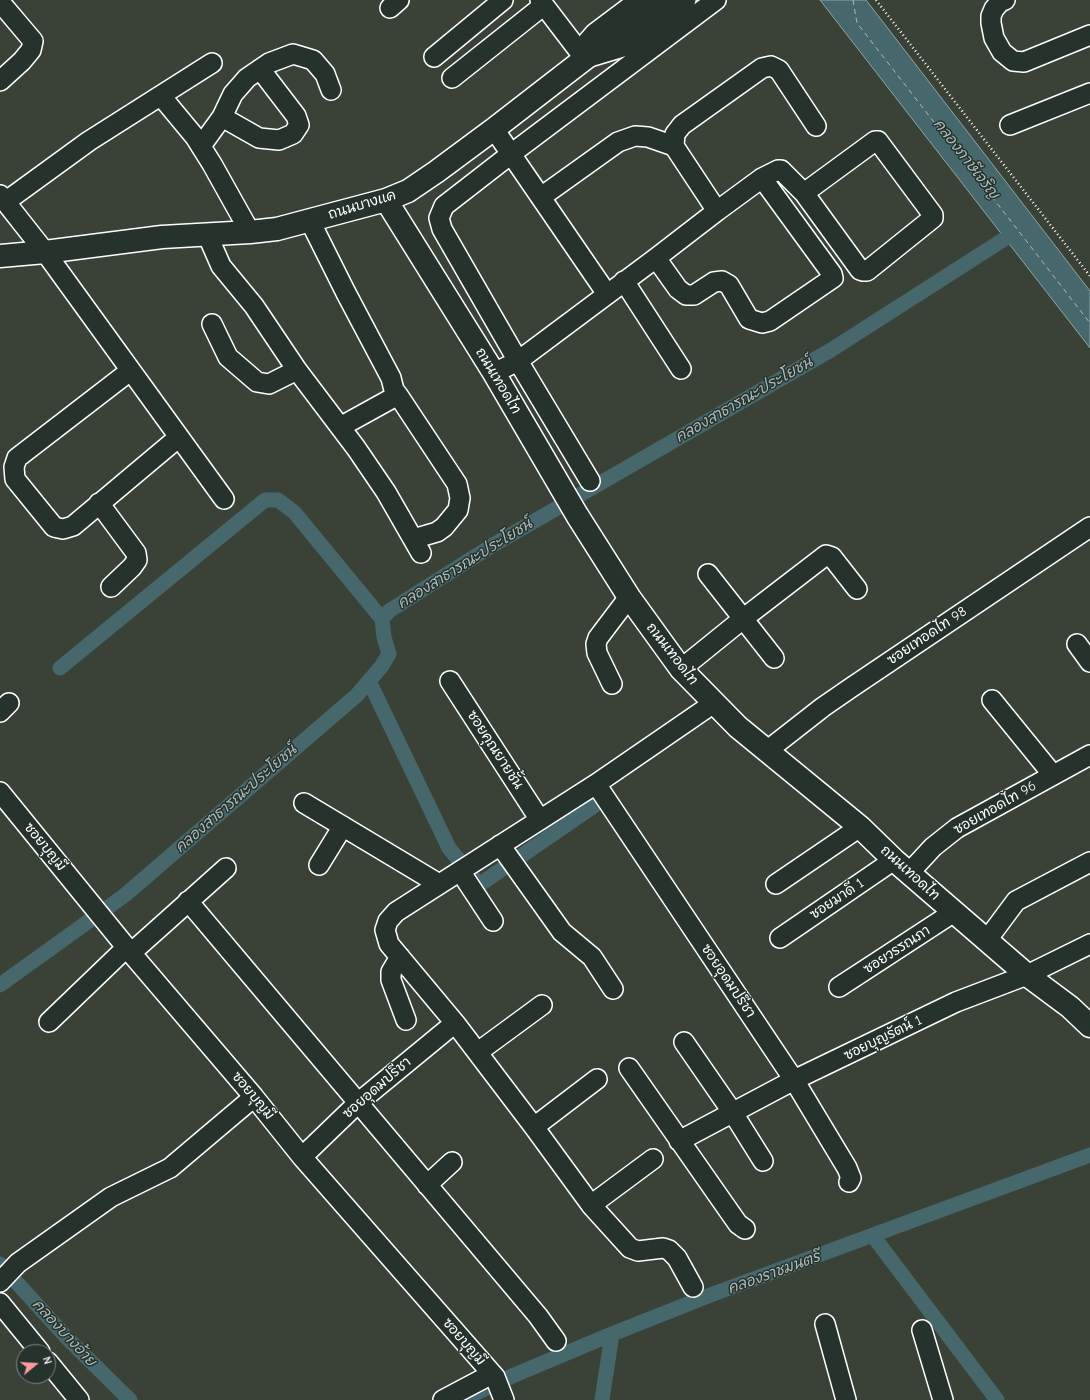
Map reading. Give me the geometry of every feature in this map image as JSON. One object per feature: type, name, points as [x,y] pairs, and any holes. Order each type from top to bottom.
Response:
[{"type":"main road","name":"ถนนบางแค","points":[[0,256],[45,252],[162,237],[277,229],[386,200],[408,191],[436,172],[622,30],[664,0]]},
{"type":"main road","name":"ถนนเทอดไท","points":[[386,200],[494,373],[576,514],[629,597],[681,669],[738,727],[768,750],[860,827],[954,912],[1090,1026]]},
{"type":"street","points":[[434,57],[503,0]]},
{"type":"street","points":[[585,59],[588,41],[595,33],[638,0]]},
{"type":"street","points":[[585,59],[623,47],[686,0]]},
{"type":"street","points":[[590,481],[518,361],[442,229],[439,218],[444,206],[716,0]]},
{"type":"street","points":[[1005,0],[1000,2],[994,9],[991,16],[991,23],[994,38],[1002,52],[1013,61],[1024,62],[1090,35]]},
{"type":"street","points":[[0,2],[33,41],[31,50],[22,61],[0,81]]},
{"type":"street","points":[[452,78],[542,3],[585,59]]},
{"type":"street","points":[[201,146],[222,117],[233,94],[247,78],[269,63],[293,54],[313,60],[326,74],[331,90]]},
{"type":"street","points":[[212,63],[89,141],[3,199],[45,252],[224,499]]},
{"type":"street","points":[[674,146],[675,134],[682,125],[762,68],[771,66],[779,70],[816,126]]},
{"type":"street","points":[[222,117],[259,138],[279,140],[293,134],[299,125],[296,116],[260,69]]},
{"type":"street","points":[[1010,125],[1090,93]]},
{"type":"street","points":[[161,96],[201,146],[250,232]]},
{"type":"street","points":[[494,129],[608,294]]},
{"type":"street","points":[[541,197],[618,142],[635,136],[648,137],[674,146],[717,211]]},
{"type":"street","points":[[494,373],[518,361],[717,211],[762,178],[778,170],[780,170],[804,193],[860,270],[863,271],[866,271],[933,218],[933,215],[878,141],[875,141],[804,193]]},
{"type":"street","points":[[656,258],[678,289],[686,295],[694,295],[714,282],[722,281],[729,285],[748,319],[762,323],[770,321],[833,278],[832,274],[762,178]]},
{"type":"street","points":[[206,234],[221,266],[254,306],[297,370],[386,492],[417,546],[444,528],[458,510],[460,498],[457,484],[394,390],[391,378],[310,221]]},
{"type":"street","points":[[624,281],[681,369]]},
{"type":"street","points":[[212,324],[228,357],[257,382],[269,384],[297,370]]},
{"type":"street","points":[[130,371],[17,458],[14,467],[15,479],[54,527],[63,529],[73,526],[99,502],[179,437]]},
{"type":"street","points":[[340,427],[398,396]]},
{"type":"street","points":[[99,502],[136,553],[137,560],[132,567],[111,587]]},
{"type":"street","name":"ซอยเทอดไท 98","points":[[768,750],[823,707],[1090,527]]},
{"type":"street","points":[[681,669],[826,555],[832,557],[857,589]]},
{"type":"street","points":[[708,574],[774,658]]},
{"type":"street","points":[[612,684],[597,653],[596,644],[598,638],[629,597]]},
{"type":"street","points":[[1077,644],[1090,662]]},
{"type":"street","name":"ซอยคุณยายชั้น","points":[[450,681],[540,820]]},
{"type":"street","points":[[992,700],[1053,776]]},
{"type":"street","points":[[693,1287],[677,1258],[669,1250],[663,1248],[638,1251],[630,1248],[591,1205],[478,1052],[389,944],[385,930],[388,921],[396,912],[596,784],[714,703]]},
{"type":"street","name":"ซอยเทอดไท 96","points":[[902,866],[933,847],[957,828],[1090,755]]},
{"type":"street","name":"ซอยอุดมปรีชา","points":[[596,784],[794,1080],[847,1168],[852,1178],[849,1182]]},
{"type":"street","name":"ซอยบุญมี","points":[[0,792],[129,950],[254,1097],[302,1157],[494,1375],[504,1398]]},
{"type":"street","points":[[304,803],[439,884]]},
{"type":"street","points":[[319,865],[343,826]]},
{"type":"street","points":[[776,884],[860,827]]},
{"type":"street","points":[[500,845],[562,932],[592,957],[613,989]]},
{"type":"street","points":[[987,940],[1016,901],[1090,862]]},
{"type":"street","name":"ซอยมาดี 1","points":[[780,938],[902,866]]},
{"type":"street","points":[[49,1022],[129,950],[167,922],[188,901],[226,868]]},
{"type":"street","points":[[460,871],[493,921]]},
{"type":"street","points":[[188,901],[538,1316],[556,1341]]},
{"type":"street","name":"ซอยวรรณภา","points":[[840,987],[954,912]]},
{"type":"street","name":"ซอยบุญรัตน์ 1","points":[[680,1141],[794,1080],[956,1002],[1028,975],[1090,944]]},
{"type":"street","points":[[400,956],[391,972],[391,980],[406,1020]]},
{"type":"street","points":[[478,1052],[542,1004]]},
{"type":"street","name":"ซอยอุดมปรีชา","points":[[302,1157],[359,1102],[455,1023]]},
{"type":"street","points":[[684,1042],[733,1113],[763,1161]]},
{"type":"street","points":[[629,1068],[738,1224],[745,1230]]},
{"type":"street","points":[[534,1127],[597,1079]]},
{"type":"street","points":[[2,1279],[18,1263],[111,1197],[170,1168],[254,1097]]},
{"type":"street","points":[[591,1205],[653,1159]]},
{"type":"street","points":[[427,1186],[452,1162]]},
{"type":"street","points":[[0,1303],[33,1344]]},
{"type":"street","points":[[825,1324],[846,1400]]},
{"type":"street","points":[[922,1330],[943,1400]]},
{"type":"street","points":[[56,1372],[79,1400]]},
{"type":"street","points":[[443,1400],[494,1375]]},
{"type":"path","points":[[876,0],[1090,276]]},
{"type":"water","name":"คลองภาษีเจริญ","points":[[820,0],[866,0],[1090,291],[1090,348]]},
{"type":"waterway","name":"คลองสาธารณะประโยชน์","points":[[0,985],[125,895],[357,695],[381,667],[389,654],[384,637],[382,619],[389,611],[493,545],[831,350],[1020,229]]},
{"type":"waterway","points":[[60,668],[265,500],[278,500],[294,512],[382,619]]},
{"type":"waterway","points":[[369,681],[449,848],[479,885],[598,803]]},
{"type":"waterway","name":"คลองราชมนตรี","points":[[462,1400],[505,1379],[713,1294],[1090,1155]]},
{"type":"waterway","points":[[873,1236],[997,1400]]},
{"type":"waterway","name":"คลองบางอ้าย","points":[[0,1264],[67,1338],[130,1400]]},
{"type":"waterway","name":"คลองบางอ้าย","points":[[602,1400],[612,1334]]},
{"type":"ferry route","points":[[853,0],[857,23],[1090,323]]}]
